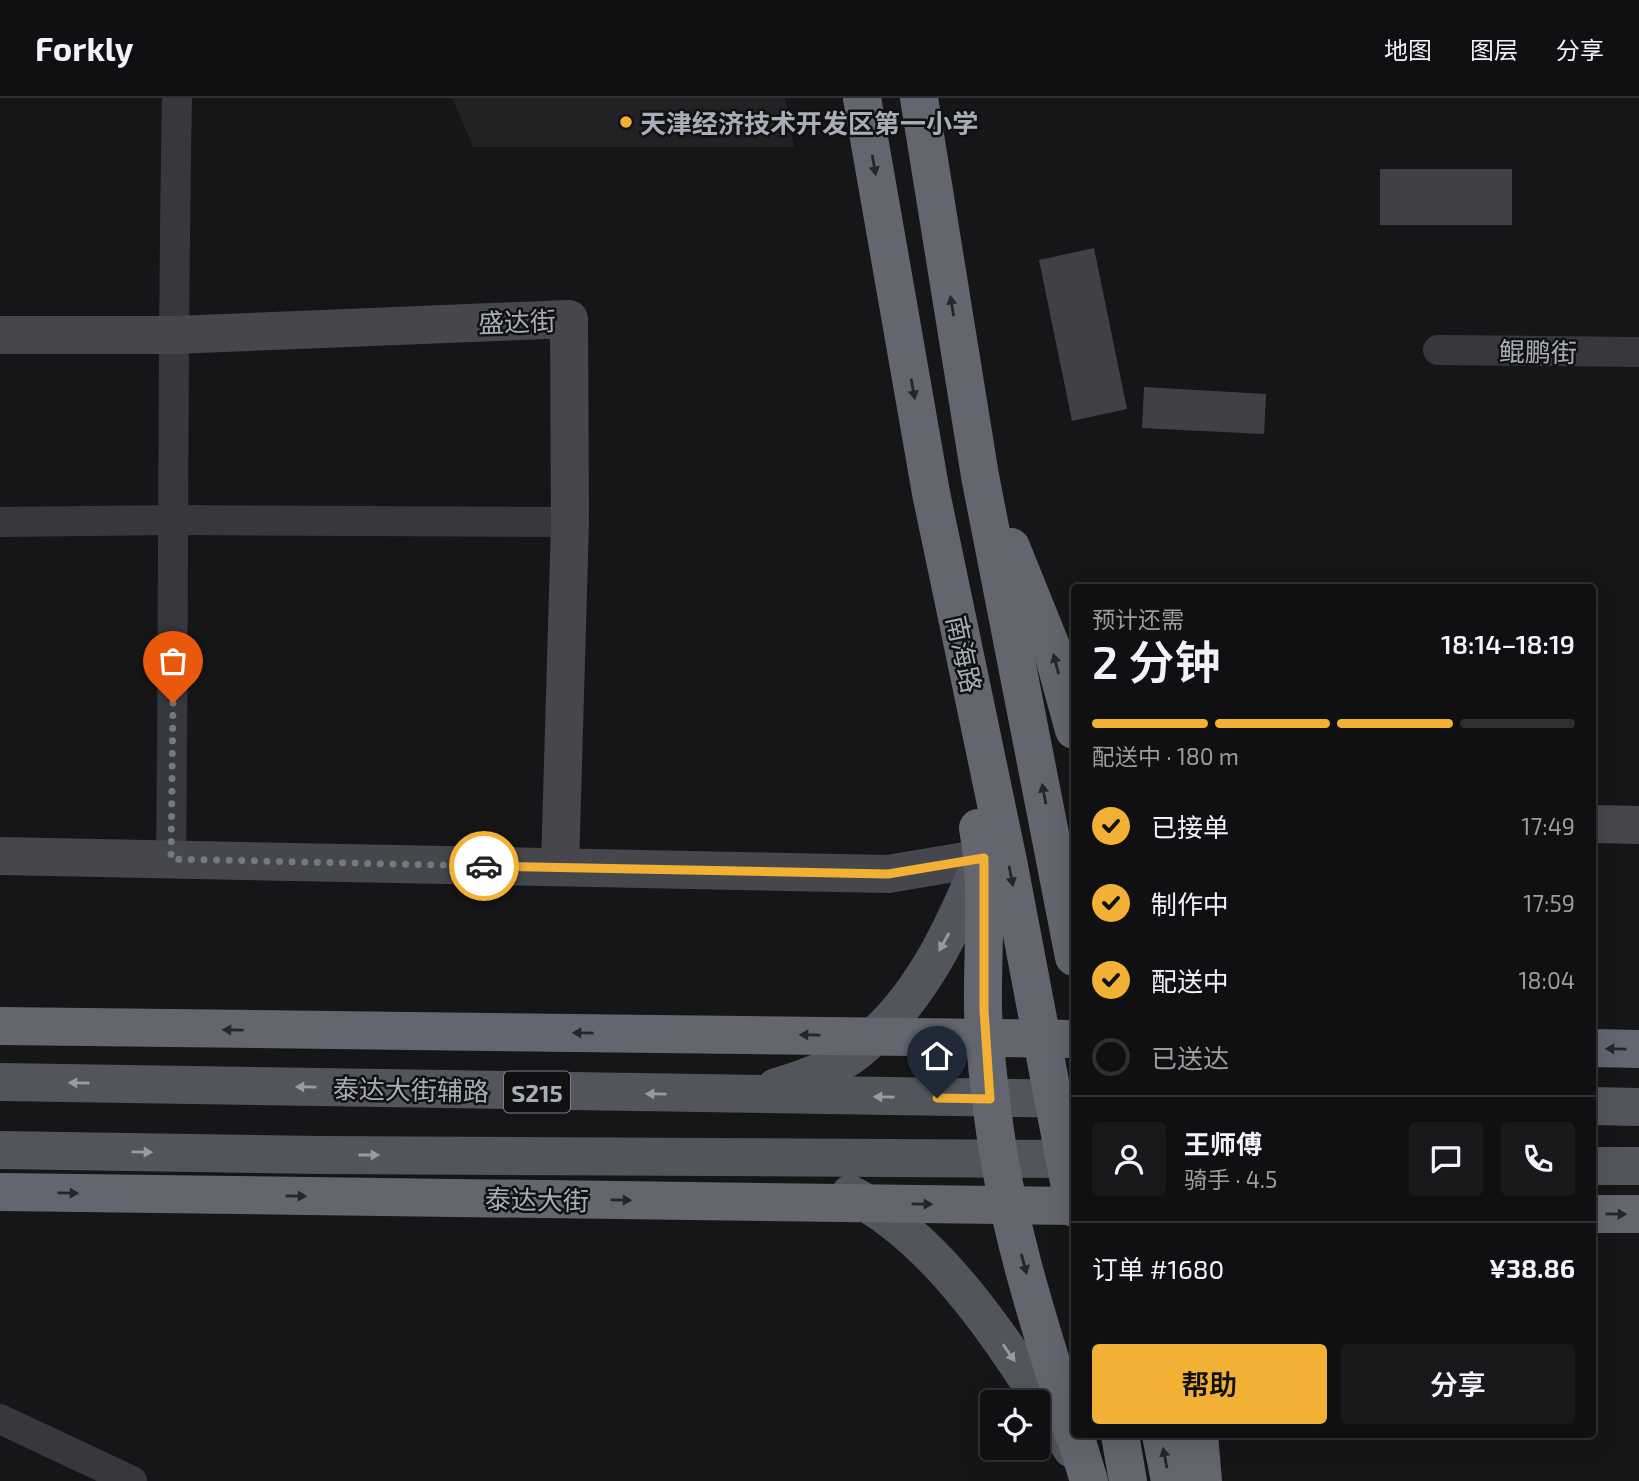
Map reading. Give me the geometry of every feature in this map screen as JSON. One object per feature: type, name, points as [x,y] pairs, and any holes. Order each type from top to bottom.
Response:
[{"type":"highway","name":"南海路","points":[[862,98],[931,493],[1008,860],[1064,1100],[1070,1159]]},
{"type":"highway","name":"南海路","points":[[919,98],[979,476],[1071,942]]},
{"type":"highway","points":[[979,476],[1051,646],[1071,719]]},
{"type":"highway","points":[[931,493],[944,647],[984,858],[984,1010],[990,1099],[1006,1195],[1041,1331],[1071,1423]]},
{"type":"highway","points":[[0,1026],[1071,1039]]},
{"type":"highway","points":[[1596,1048],[1639,1049]]},
{"type":"highway","name":"泰达大街","points":[[0,1192],[1071,1207]]},
{"type":"highway","points":[[1596,1214],[1639,1214]]},
{"type":"highway","points":[[1076,1438],[1088,1477]]},
{"type":"highway","points":[[1121,1438],[1128,1481]]},
{"type":"highway","points":[[1165,1438],[1196,1460]]},
{"type":"main road","points":[[748,1096],[811,1076],[849,1058],[893,1019],[928,972],[957,918],[984,858]]},
{"type":"main road","name":"泰达大街辅路","points":[[0,1082],[1064,1100]]},
{"type":"main road","points":[[1596,1106],[1639,1107]]},
{"type":"main road","points":[[0,1150],[320,1155],[1070,1159]]},
{"type":"main road","points":[[746,1156],[815,1177],[865,1202],[913,1238],[974,1304],[1001,1341],[1088,1477]]},
{"type":"main road","points":[[1596,1166],[1639,1167]]},
{"type":"street","points":[[171,859],[175,520],[173,335],[177,98]]},
{"type":"street","name":"盛达街","points":[[0,335],[173,335],[569,319],[570,522],[560,867]]},
{"type":"street","name":"鲲鹏街","points":[[1437,350],[1639,352]]},
{"type":"street","points":[[0,522],[570,522]]},
{"type":"street","points":[[1596,824],[1639,825]]},
{"type":"street","points":[[0,856],[888,874],[984,858]]},
{"type":"street","points":[[0,1419],[132,1481]]},
{"type":"shaded area","name":"天津经济技术开发区第一小学","points":[[452,98],[785,98],[794,147],[473,147]]},
{"type":"building","points":[[1380,169],[1512,169],[1512,225],[1380,225]]},
{"type":"building","points":[[1094,248],[1127,409],[1072,421],[1039,260]]},
{"type":"building","points":[[1144,387],[1266,394],[1264,434],[1142,428]]},
{"type":"way so far","points":[[173,703],[171,859],[484,866]]},
{"type":"place","name":"天津经济技术开发区第一小学","points":[[626,122]]},
{"type":"route","points":[[484,866],[888,874],[984,858],[984,1010],[990,1099],[937,1098]]}]
